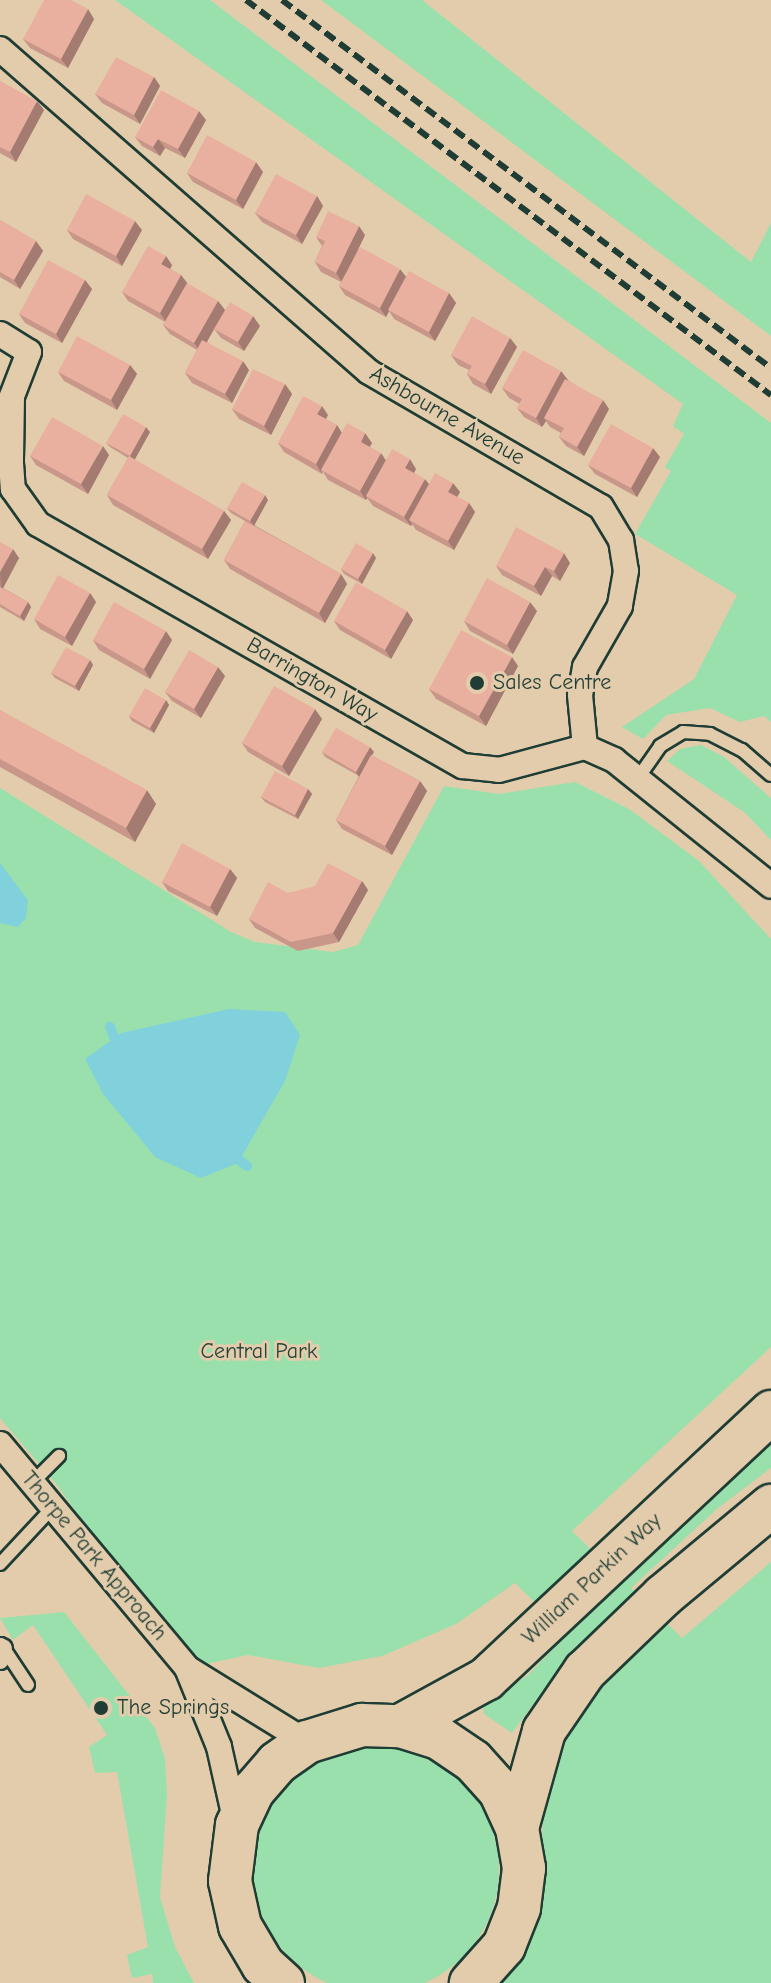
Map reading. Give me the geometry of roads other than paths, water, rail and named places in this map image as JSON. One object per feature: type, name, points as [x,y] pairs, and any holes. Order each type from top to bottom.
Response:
[{"type":"highway","name":"William Parkin Way","points":[[400,1726],[486,1679],[771,1412]]},
{"type":"highway","points":[[517,1828],[544,1731],[585,1671],[683,1578],[771,1506]]},
{"type":"highway","points":[[270,1977],[240,1926],[230,1881],[237,1825],[269,1772],[307,1742],[362,1725],[400,1726],[439,1738],[473,1761],[500,1791],[517,1828],[524,1868],[519,1908],[504,1946],[471,1983]]},
{"type":"street","name":"Ashbourne Avenue","points":[[0,49],[369,372],[601,507],[621,540],[626,571],[620,606],[585,667],[580,695],[585,747]]},
{"type":"street","name":"Barrington Way","points":[[0,334],[29,352],[12,396],[6,493],[38,524],[463,766],[499,770],[585,747]]},
{"type":"street","points":[[585,747],[638,778],[771,886]]},
{"type":"street","name":"Thorpe Park Approach","points":[[0,1444],[187,1668],[219,1747],[237,1825]]},
{"type":"street","name":"Thorpe Park Approach","points":[[187,1668],[307,1742]]},
{"type":"lane","points":[[638,778],[660,746],[683,732],[710,734],[742,750],[771,775]]},
{"type":"lane","points":[[33,1482],[59,1456]]},
{"type":"lane","points":[[0,1564],[54,1506]]},
{"type":"lane","points":[[1,1650],[28,1685]]},
{"type":"water","points":[[0,863],[28,900],[26,918],[18,927],[0,923]]},
{"type":"water","points":[[229,1009],[285,1012],[300,1035],[285,1081],[238,1163],[201,1178],[155,1157],[103,1094],[85,1059],[121,1033]]},
{"type":"waterway","points":[[110,1027],[117,1044]]},
{"type":"waterway","points":[[233,1155],[247,1166]]},
{"type":"railway","points":[[246,0],[771,395]]},
{"type":"railway","points":[[282,0],[771,368]]},
{"type":"place","name":"Sales Centre","points":[[477,683]]},
{"type":"place","name":"The Springs","points":[[101,1708]]},
{"type":"park label","name":"Central Park","points":[[259,1352]]}]
